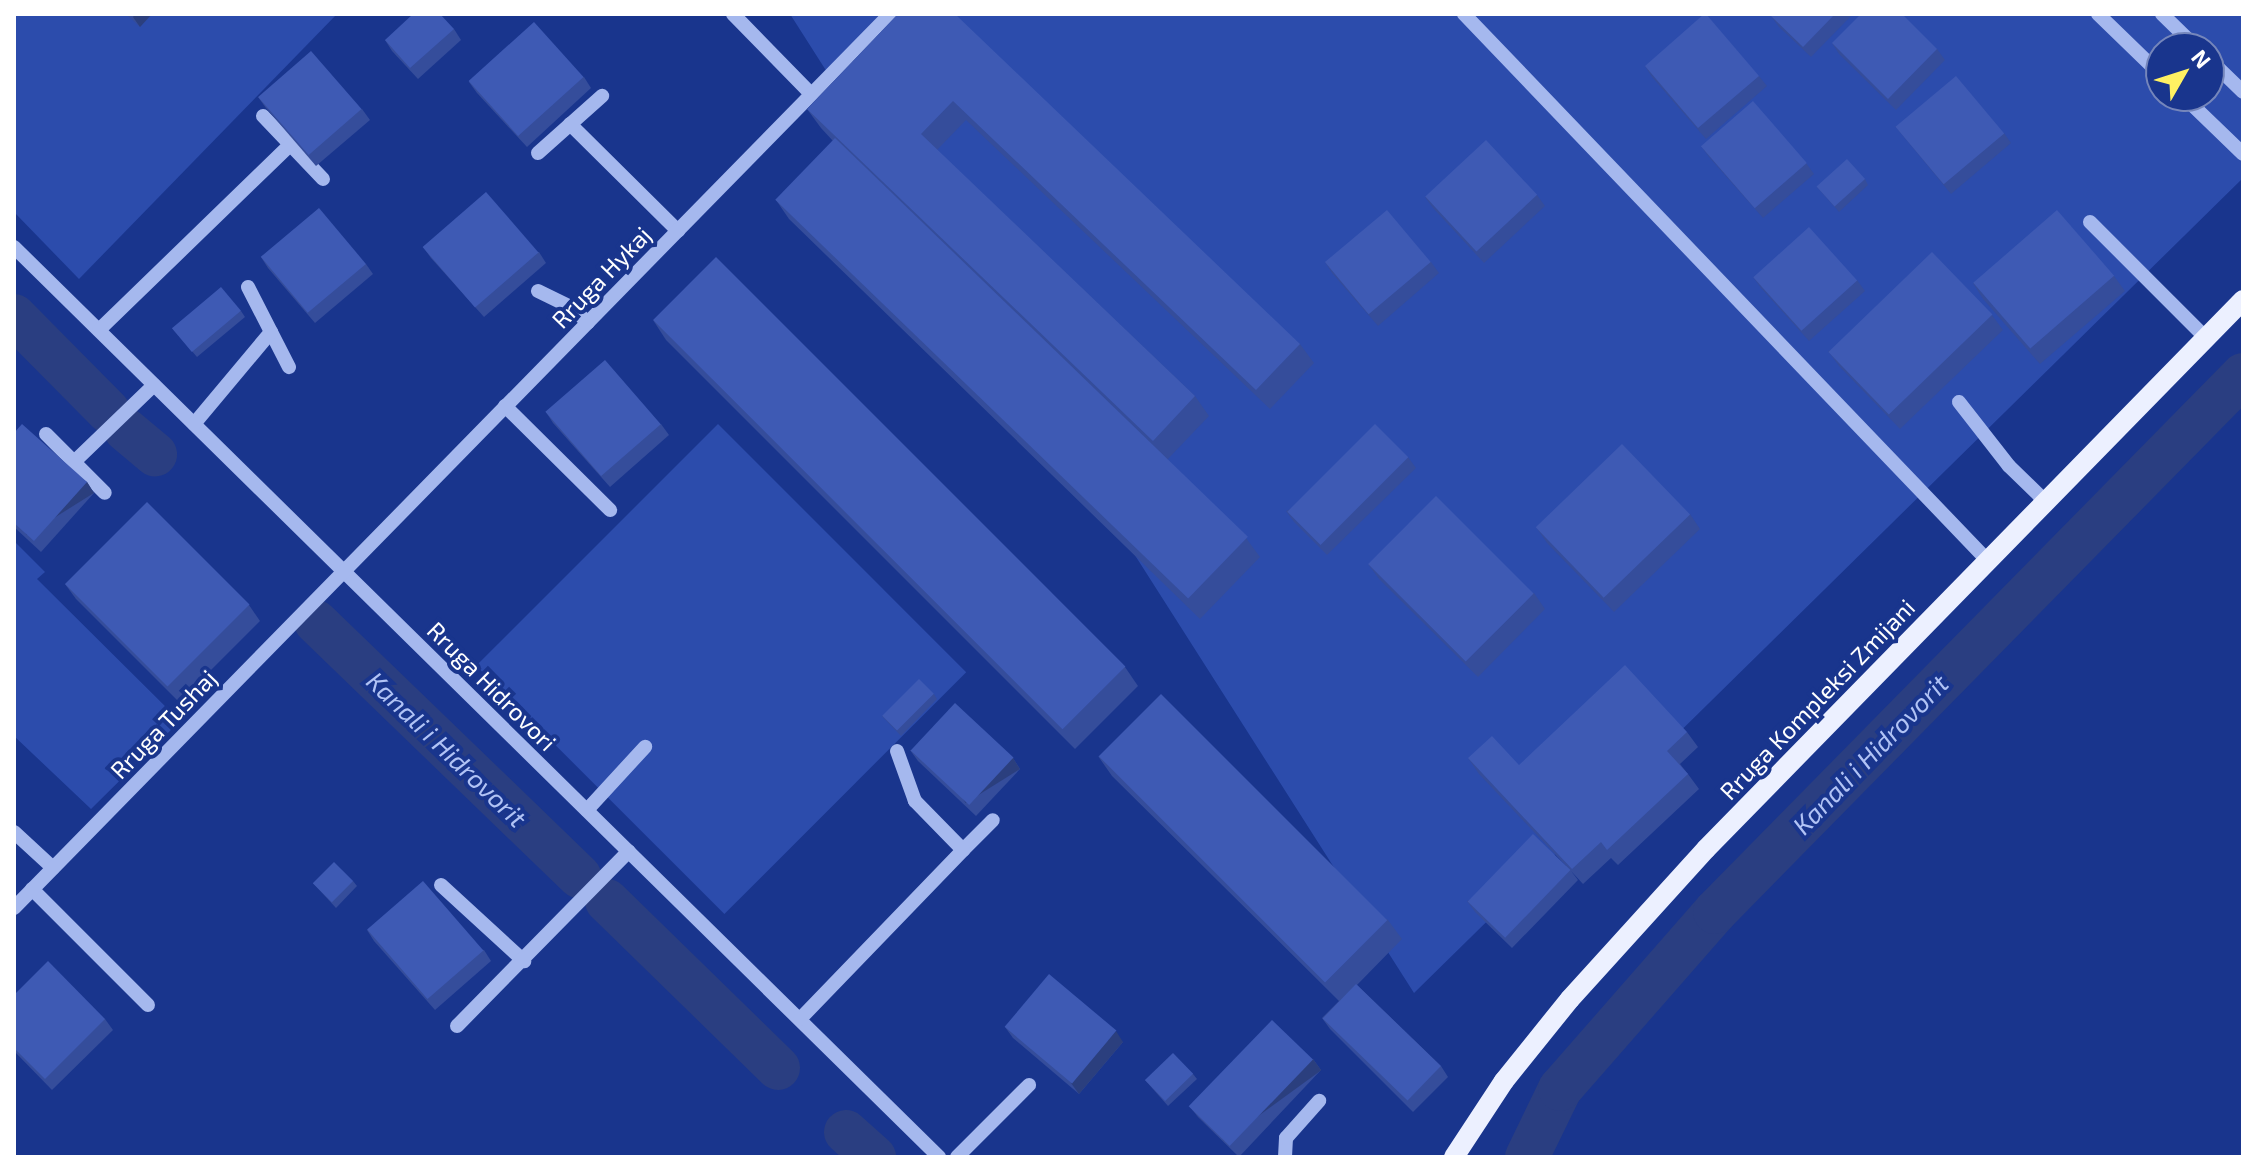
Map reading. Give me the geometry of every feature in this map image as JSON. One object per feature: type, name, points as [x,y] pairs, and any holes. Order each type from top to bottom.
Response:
[{"type":"main road","name":"Rruga Kompleksi Zmijani","points":[[1454,1157],[1504,1081],[1570,999],[1706,849],[2243,300]]},
{"type":"street","points":[[733,14],[811,94]]},
{"type":"street","name":"Rruga Hykaj","points":[[344,571],[890,14]]},
{"type":"street","points":[[1464,14],[1988,561]]},
{"type":"street","points":[[2098,14],[2145,60]]},
{"type":"street","points":[[2162,14],[2181,32]]},
{"type":"street","points":[[2225,75],[2243,92]]},
{"type":"street","points":[[538,153],[602,96]]},
{"type":"street","points":[[2200,112],[2243,154]]},
{"type":"street","points":[[263,116],[323,179]]},
{"type":"street","points":[[570,124],[678,231]]},
{"type":"street","points":[[99,330],[290,145]]},
{"type":"street","points":[[2090,222],[2206,338]]},
{"type":"street","name":"Rruga Hidrovori","points":[[14,247],[939,1157]]},
{"type":"street","points":[[248,287],[289,367]]},
{"type":"street","points":[[538,291],[571,307],[588,323]]},
{"type":"street","points":[[194,424],[271,332]]},
{"type":"street","points":[[74,462],[154,385]]},
{"type":"street","points":[[1959,402],[2009,466],[2046,502]]},
{"type":"street","points":[[505,406],[610,510]]},
{"type":"street","points":[[46,434],[105,493]]},
{"type":"street","name":"Rruga Tushaj","points":[[14,908],[344,571]]},
{"type":"street","points":[[587,810],[645,747]]},
{"type":"street","points":[[897,751],[915,801],[963,850]]},
{"type":"street","points":[[800,1019],[993,820]]},
{"type":"street","points":[[14,832],[53,868]]},
{"type":"street","points":[[457,1026],[629,851]]},
{"type":"street","points":[[441,885],[524,961]]},
{"type":"street","points":[[32,889],[148,1005]]},
{"type":"street","points":[[957,1157],[1029,1085]]},
{"type":"street","points":[[1285,1157],[1286,1138],[1319,1101]]},
{"type":"shaded area","points":[[14,14],[337,14],[79,279],[14,212]]},
{"type":"shaded area","points":[[790,14],[2243,14],[2243,178],[1414,993]]},
{"type":"shaded area","points":[[718,424],[966,672],[724,914],[476,666]]},
{"type":"shaded area","points":[[14,541],[45,572],[37,579],[180,721],[91,809],[14,736]]},
{"type":"building","points":[[413,14],[440,14],[454,29],[410,68],[385,40]]},
{"type":"building","points":[[898,14],[955,14],[1300,344],[1256,390],[953,101],[921,134],[1195,396],[1153,441],[807,109]]},
{"type":"building","points":[[1704,14],[1759,76],[1698,128],[1645,66]]},
{"type":"building","points":[[1835,14],[1803,47],[1771,16]]},
{"type":"building","points":[[1861,14],[1902,14],[1937,49],[1888,99],[1832,43]]},
{"type":"building","points":[[534,22],[584,77],[518,136],[469,81]]},
{"type":"building","points":[[311,51],[362,109],[309,155],[258,97]]},
{"type":"building","points":[[1956,76],[2004,133],[1944,184],[1895,127]]},
{"type":"building","points":[[1753,101],[1807,163],[1755,208],[1701,146]]},
{"type":"building","points":[[835,138],[1248,537],[1188,599],[775,200]]},
{"type":"building","points":[[1486,140],[1537,195],[1476,251],[1425,197]]},
{"type":"building","points":[[1847,159],[1865,179],[1835,206],[1817,186]]},
{"type":"building","points":[[486,192],[538,252],[475,307],[423,247]]},
{"type":"building","points":[[319,208],[366,264],[308,313],[261,257]]},
{"type":"building","points":[[1387,210],[1431,262],[1369,314],[1325,262]]},
{"type":"building","points":[[2057,210],[2114,276],[2030,348],[1973,283]]},
{"type":"building","points":[[1809,227],[1857,281],[1801,331],[1753,277]]},
{"type":"building","points":[[1932,252],[1992,315],[1889,415],[1828,352]]},
{"type":"building","points":[[716,257],[1125,666],[1062,729],[653,320]]},
{"type":"building","points":[[221,287],[241,311],[192,352],[172,328]]},
{"type":"building","points":[[605,360],[661,424],[601,476],[545,412]]},
{"type":"building","points":[[22,424],[87,482],[34,541],[14,523],[14,433]]},
{"type":"building","points":[[1375,424],[1408,457],[1321,545],[1287,512]]},
{"type":"building","points":[[1622,444],[1690,514],[1604,598],[1536,527]]},
{"type":"building","points":[[1436,496],[1534,594],[1466,661],[1368,564]]},
{"type":"building","points":[[147,502],[250,605],[168,687],[65,584]]},
{"type":"building","points":[[1625,665],[1687,732],[1667,751],[1688,774],[1607,850],[1601,842],[1572,869],[1468,758],[1492,736],[1519,765]]},
{"type":"building","points":[[919,679],[934,694],[897,731],[882,716]]},
{"type":"building","points":[[1161,694],[1387,920],[1325,982],[1099,756]]},
{"type":"building","points":[[955,703],[1014,758],[969,805],[911,751]]},
{"type":"building","points":[[1533,834],[1570,870],[1505,938],[1468,902]]},
{"type":"building","points":[[334,862],[353,881],[332,902],[313,883]]},
{"type":"building","points":[[423,881],[483,950],[428,999],[367,930]]},
{"type":"building","points":[[48,961],[105,1019],[45,1079],[14,1048],[14,995]]},
{"type":"building","points":[[1049,974],[1116,1031],[1072,1083],[1005,1027]]},
{"type":"building","points":[[1356,984],[1441,1066],[1408,1100],[1323,1019]]},
{"type":"building","points":[[1272,1020],[1313,1060],[1230,1146],[1189,1106]]},
{"type":"building","points":[[1173,1053],[1193,1074],[1165,1101],[1145,1080]]},
{"type":"waterway","name":"Kanali i Hidrovorit","points":[[14,316],[108,411]]},
{"type":"waterway","name":"Kanali i Hidrovorit","points":[[1527,1157],[1560,1089],[1715,912],[2243,375]]},
{"type":"waterway","name":"Kanali i Hidrovorit","points":[[126,430],[155,454]]},
{"type":"waterway","name":"Kanali i Hidrovorit","points":[[316,622],[579,876]]},
{"type":"waterway","name":"Kanali i Hidrovorit","points":[[607,901],[778,1068]]},
{"type":"waterway","name":"Kanali i Hidrovorit","points":[[846,1132],[874,1157]]}]
